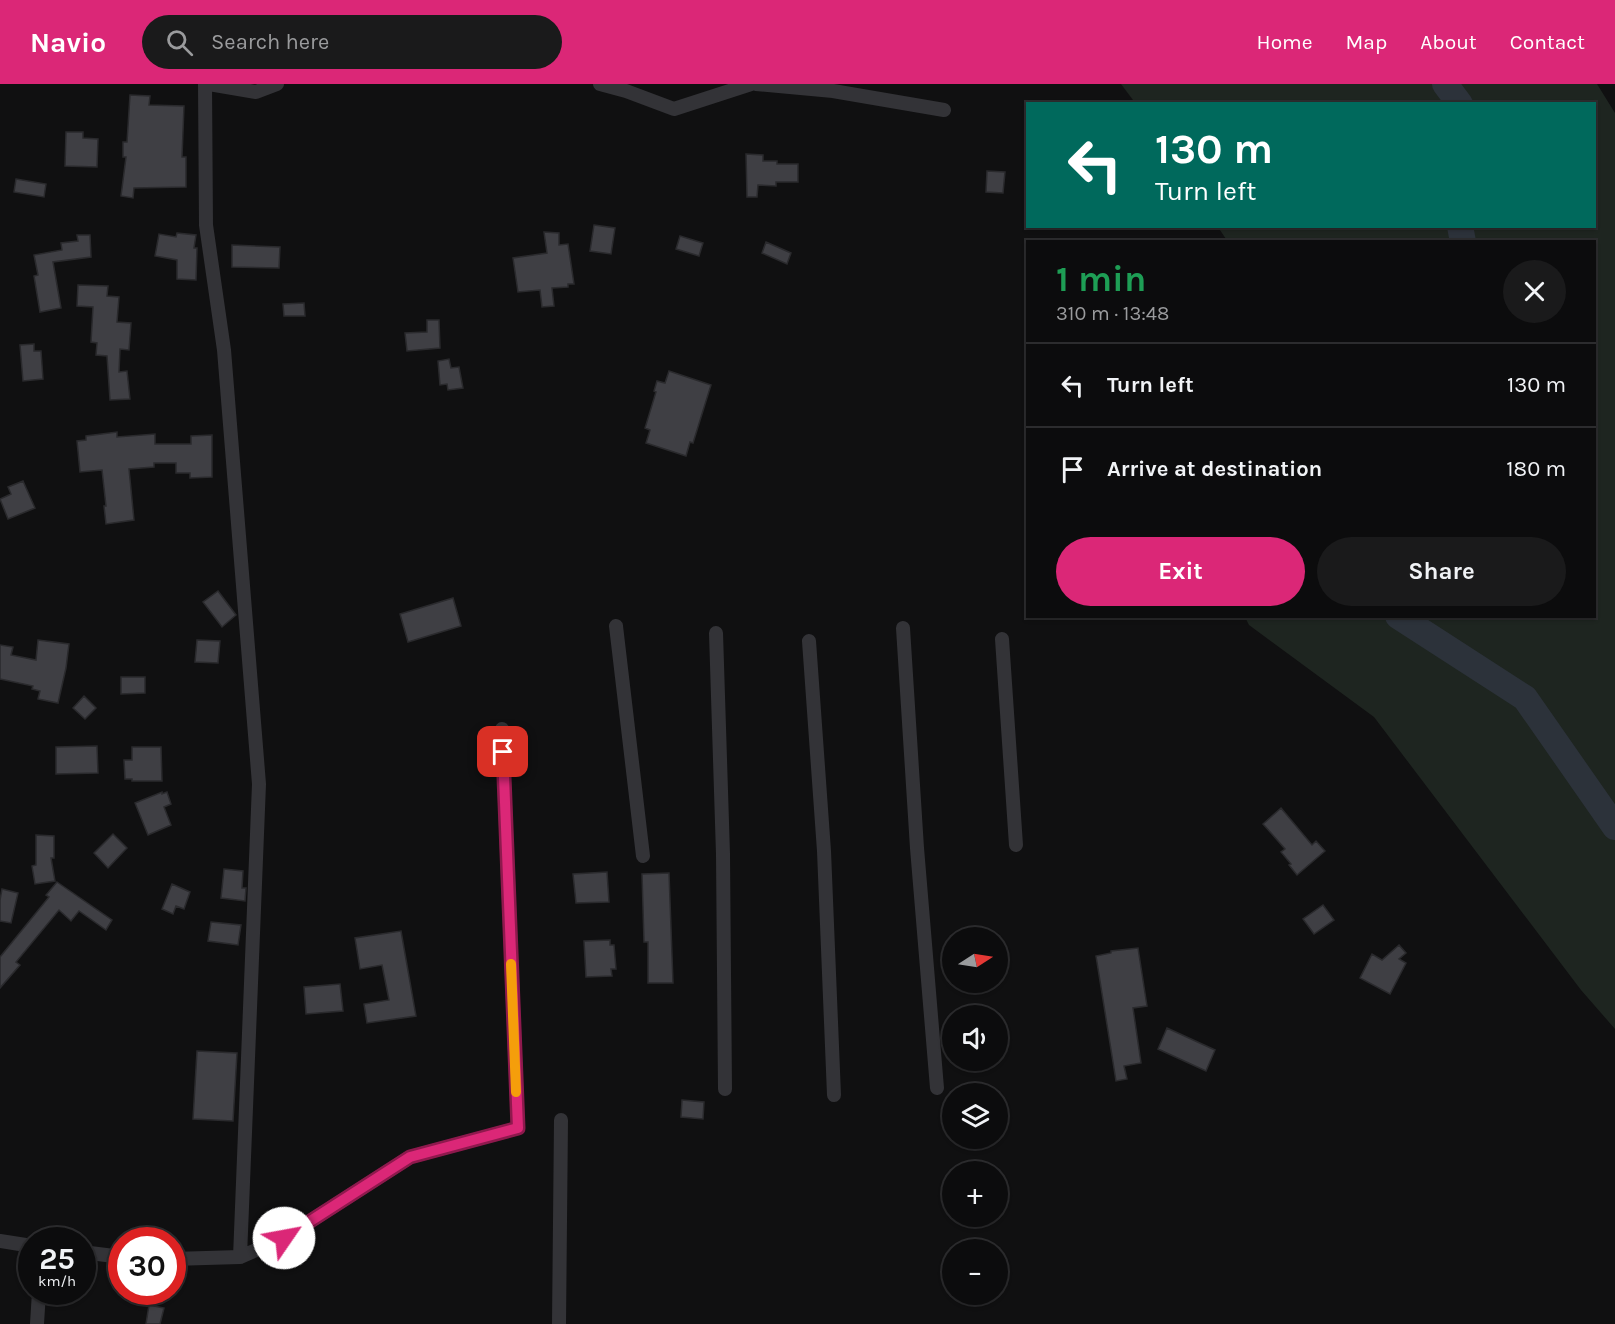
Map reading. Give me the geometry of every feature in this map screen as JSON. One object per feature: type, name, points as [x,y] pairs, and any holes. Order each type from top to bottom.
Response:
[{"type":"street","points":[[205,84],[206,225],[224,350],[259,784],[240,1257]]},
{"type":"street","points":[[209,84],[256,92],[277,84]]},
{"type":"street","points":[[600,84],[674,109],[751,84]]},
{"type":"street","points":[[756,84],[833,91],[944,110]]},
{"type":"street","points":[[616,626],[643,856]]},
{"type":"street","points":[[903,628],[917,848],[937,1088]]},
{"type":"street","points":[[716,633],[723,854],[725,1089]]},
{"type":"street","points":[[1002,639],[1016,845]]},
{"type":"street","points":[[809,641],[824,851],[834,1095]]},
{"type":"street","points":[[186,1259],[240,1257],[284,1238],[410,1157],[518,1128],[502,729]]},
{"type":"street","points":[[559,1324],[561,1119]]},
{"type":"street","points":[[0,1241],[18,1244]]},
{"type":"street","points":[[37,1324],[38,1305]]},
{"type":"shaded area","points":[[1121,84],[1597,84],[1615,113],[1615,1029],[1581,990],[1374,717],[1249,625],[1246,618],[1596,618],[1596,240],[1227,240],[1219,228],[1596,228],[1596,102],[1134,102]]},
{"type":"building","points":[[130,95],[150,96],[149,105],[184,106],[182,157],[186,157],[186,187],[134,188],[133,198],[121,196],[126,157],[123,157],[123,142],[127,142]]},
{"type":"building","points":[[66,132],[83,132],[83,138],[98,139],[97,167],[65,166]]},
{"type":"building","points":[[746,154],[763,155],[763,161],[777,161],[777,164],[798,164],[798,182],[776,182],[776,186],[758,185],[757,197],[747,197]]},
{"type":"building","points":[[987,171],[1005,172],[1003,193],[986,192]]},
{"type":"building","points":[[16,179],[46,184],[44,197],[14,192]]},
{"type":"building","points":[[594,225],[615,228],[611,254],[590,251]]},
{"type":"building","points":[[544,232],[559,233],[559,245],[568,244],[574,284],[568,284],[568,287],[552,288],[554,306],[542,307],[540,290],[518,292],[513,258],[547,253]]},
{"type":"building","points":[[177,233],[196,235],[194,248],[197,248],[196,280],[177,279],[177,260],[155,256],[159,234],[176,237]]},
{"type":"building","points":[[77,235],[90,235],[91,257],[53,262],[61,308],[40,312],[34,276],[38,275],[34,255],[62,250],[61,243],[78,241]]},
{"type":"building","points":[[680,236],[703,243],[699,256],[676,249]]},
{"type":"building","points":[[766,242],[791,253],[787,264],[762,253]]},
{"type":"building","points":[[232,245],[280,247],[279,268],[232,267]]},
{"type":"building","points":[[78,285],[108,286],[107,296],[119,297],[117,322],[131,323],[129,350],[120,349],[119,372],[127,371],[130,399],[110,400],[107,356],[96,355],[97,343],[91,342],[93,307],[77,306]]},
{"type":"building","points":[[304,303],[305,316],[284,316],[283,304]]},
{"type":"building","points":[[427,320],[439,320],[440,348],[407,351],[405,333],[427,332]]},
{"type":"building","points":[[34,344],[34,351],[41,351],[43,379],[23,381],[20,345]]},
{"type":"building","points":[[449,359],[451,368],[459,367],[463,388],[448,390],[447,384],[440,385],[438,361]]},
{"type":"building","points":[[669,371],[711,385],[693,443],[690,442],[686,456],[646,443],[650,430],[645,428],[657,381],[665,383]]},
{"type":"building","points":[[117,432],[117,437],[155,434],[155,444],[191,444],[191,436],[212,435],[212,477],[190,478],[190,473],[176,473],[176,463],[154,463],[154,467],[129,469],[134,520],[106,524],[102,470],[80,472],[77,441],[86,440],[86,436]]},
{"type":"building","points":[[23,481],[35,508],[8,519],[0,499],[11,494],[8,487]]},
{"type":"building","points":[[218,591],[236,615],[222,627],[203,602]]},
{"type":"building","points":[[453,598],[461,626],[408,642],[400,614]]},
{"type":"building","points":[[38,640],[69,644],[58,703],[38,699],[40,691],[32,689],[33,686],[0,679],[0,645],[13,647],[11,655],[36,660]]},
{"type":"building","points":[[197,640],[220,641],[218,663],[195,662]]},
{"type":"building","points":[[121,677],[145,677],[145,693],[121,694]]},
{"type":"building","points":[[84,696],[96,708],[85,719],[73,708]]},
{"type":"building","points":[[97,746],[98,773],[56,774],[56,747]]},
{"type":"building","points":[[132,747],[161,747],[162,781],[125,779],[124,760],[132,760]]},
{"type":"building","points":[[162,792],[162,794],[167,792],[171,804],[164,807],[171,825],[148,835],[135,803]]},
{"type":"building","points":[[1281,808],[1312,845],[1316,841],[1325,851],[1297,875],[1281,852],[1285,849],[1263,824]]},
{"type":"building","points":[[113,834],[127,848],[108,868],[94,853]]},
{"type":"building","points":[[36,835],[54,836],[54,858],[51,858],[55,881],[35,884],[32,866],[36,865]]},
{"type":"building","points":[[224,869],[243,871],[242,888],[246,888],[245,901],[221,898]]},
{"type":"building","points":[[607,872],[609,902],[576,903],[573,874]]},
{"type":"building","points":[[669,873],[673,983],[648,983],[648,942],[644,942],[642,874]]},
{"type":"building","points":[[57,882],[112,920],[106,930],[79,911],[71,921],[59,910],[16,962],[20,965],[0,988],[0,957],[49,897],[46,895]]},
{"type":"building","points":[[172,884],[190,892],[184,909],[176,906],[173,914],[162,909]]},
{"type":"building","points":[[2,889],[18,893],[11,923],[0,921]]},
{"type":"building","points":[[1323,905],[1334,920],[1314,934],[1303,919]]},
{"type":"building","points":[[211,922],[241,925],[238,945],[208,941]]},
{"type":"building","points":[[401,931],[416,1016],[367,1023],[364,1004],[389,1000],[382,965],[360,969],[355,938]]},
{"type":"building","points":[[610,940],[610,945],[614,945],[616,969],[611,969],[612,976],[586,977],[584,941]]},
{"type":"building","points":[[1399,945],[1406,953],[1399,959],[1406,963],[1390,994],[1360,978],[1372,954],[1382,960]]},
{"type":"building","points":[[1138,948],[1147,1006],[1133,1008],[1141,1063],[1124,1066],[1127,1079],[1116,1081],[1096,956],[1111,953],[1111,951]]},
{"type":"building","points":[[340,984],[343,1011],[306,1014],[304,987]]},
{"type":"building","points":[[1167,1028],[1215,1050],[1206,1071],[1158,1049]]},
{"type":"building","points":[[197,1051],[237,1053],[233,1121],[193,1119]]},
{"type":"building","points":[[682,1100],[704,1102],[703,1119],[681,1117]]},
{"type":"building","points":[[149,1305],[164,1308],[160,1324],[146,1324]]},
{"type":"waterway","points":[[1445,84],[1458,102]]},
{"type":"waterway","points":[[1460,228],[1463,240]]},
{"type":"waterway","points":[[1401,618],[1525,698],[1615,827]]},
{"type":"slow traffic","points":[[511,964],[516,1092]]},
{"type":"route","points":[[284,1238],[410,1157],[518,1128],[503,752]]}]
